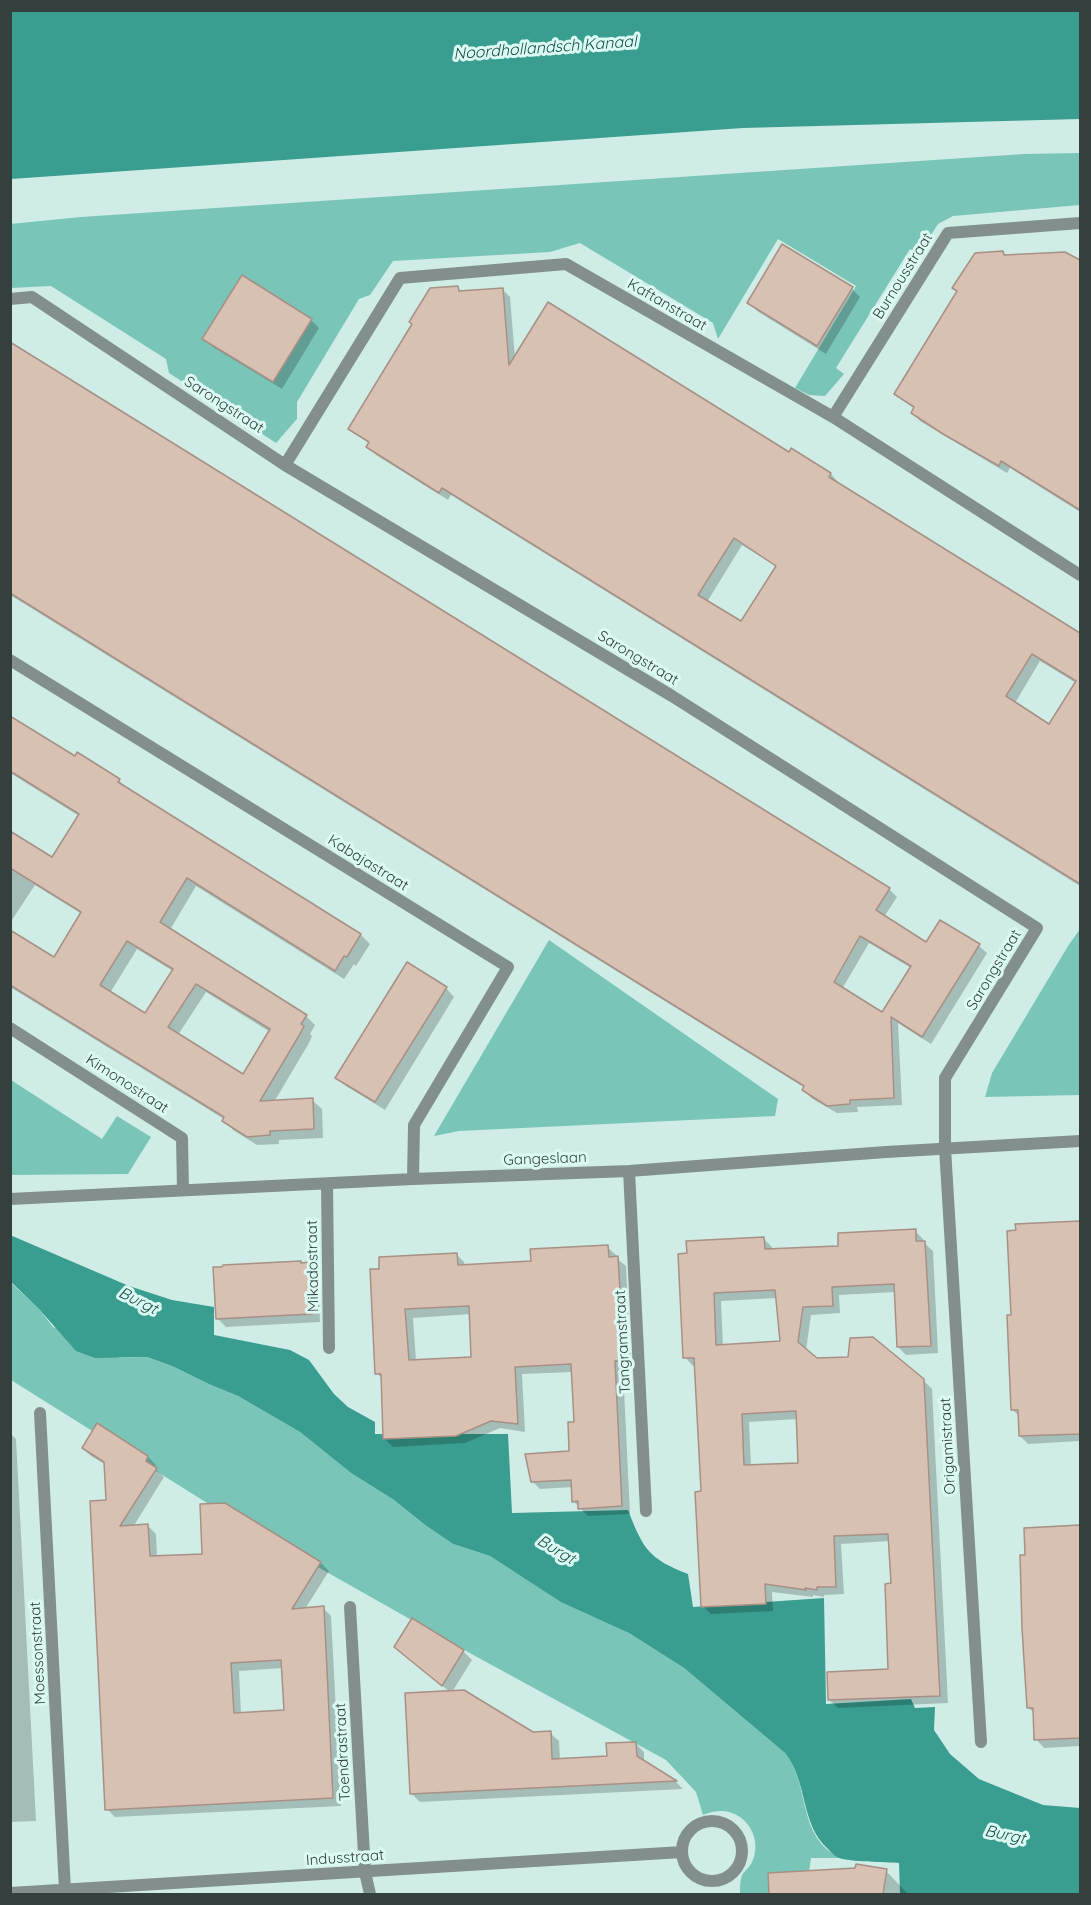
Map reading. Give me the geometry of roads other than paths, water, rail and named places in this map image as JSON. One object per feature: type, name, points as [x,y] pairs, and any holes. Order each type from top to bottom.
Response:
[{"type":"street","name":"Burnousstraat","points":[[833,417],[948,233],[1080,223]]},
{"type":"street","name":"Kaftanstraat","points":[[285,465],[400,278],[566,264],[833,417],[1080,575]]},
{"type":"street","name":"Sarongstraat","points":[[10,299],[32,297],[285,465],[672,696],[1037,928],[945,1078],[945,1148]]},
{"type":"street","name":"Kabajastraat","points":[[10,660],[508,968],[414,1125],[413,1179]]},
{"type":"street","name":"Kimonostraat","points":[[10,1028],[183,1138],[183,1190]]},
{"type":"street","name":"Gangeslaan","points":[[10,1199],[629,1171],[945,1148],[1080,1141]]},
{"type":"street","name":"Origamistraat","points":[[945,1148],[981,1742]]},
{"type":"street","name":"Tangramstraat","points":[[629,1171],[646,1511]]},
{"type":"street","name":"Mikadostraat","points":[[327,1184],[329,1348]]},
{"type":"street","name":"Moessonstraat","points":[[40,1413],[64,1890]]},
{"type":"street","name":"Toendrastraat","points":[[350,1607],[365,1872],[370,1894]]},
{"type":"street","points":[[706,1821],[726,1824],[735,1831],[742,1851],[735,1870],[718,1881],[697,1878],[689,1871],[682,1852],[686,1835],[698,1824],[706,1821]]},
{"type":"street","name":"Indusstraat","points":[[10,1893],[682,1852]]},
{"type":"water","name":"Noordhollandsch Kanaal","points":[[11,10],[1080,11],[1080,119],[743,128],[11,179]]},
{"type":"water","name":"Burgt","points":[[10,1235],[129,1286],[172,1300],[214,1307],[214,1335],[290,1350],[309,1360],[334,1394],[348,1407],[375,1422],[375,1434],[508,1434],[512,1513],[628,1510],[638,1534],[649,1551],[664,1563],[688,1574],[693,1607],[824,1598],[826,1704],[911,1699],[915,1708],[935,1707],[934,1730],[950,1754],[979,1779],[1043,1805],[1080,1808],[1080,1894],[900,1894],[899,1863],[836,1857],[819,1839],[813,1827],[797,1776],[785,1753],[684,1668],[629,1633],[561,1602],[490,1556],[453,1544],[394,1500],[351,1473],[300,1432],[238,1396],[147,1357],[95,1358],[76,1351],[39,1309],[11,1282]]}]
